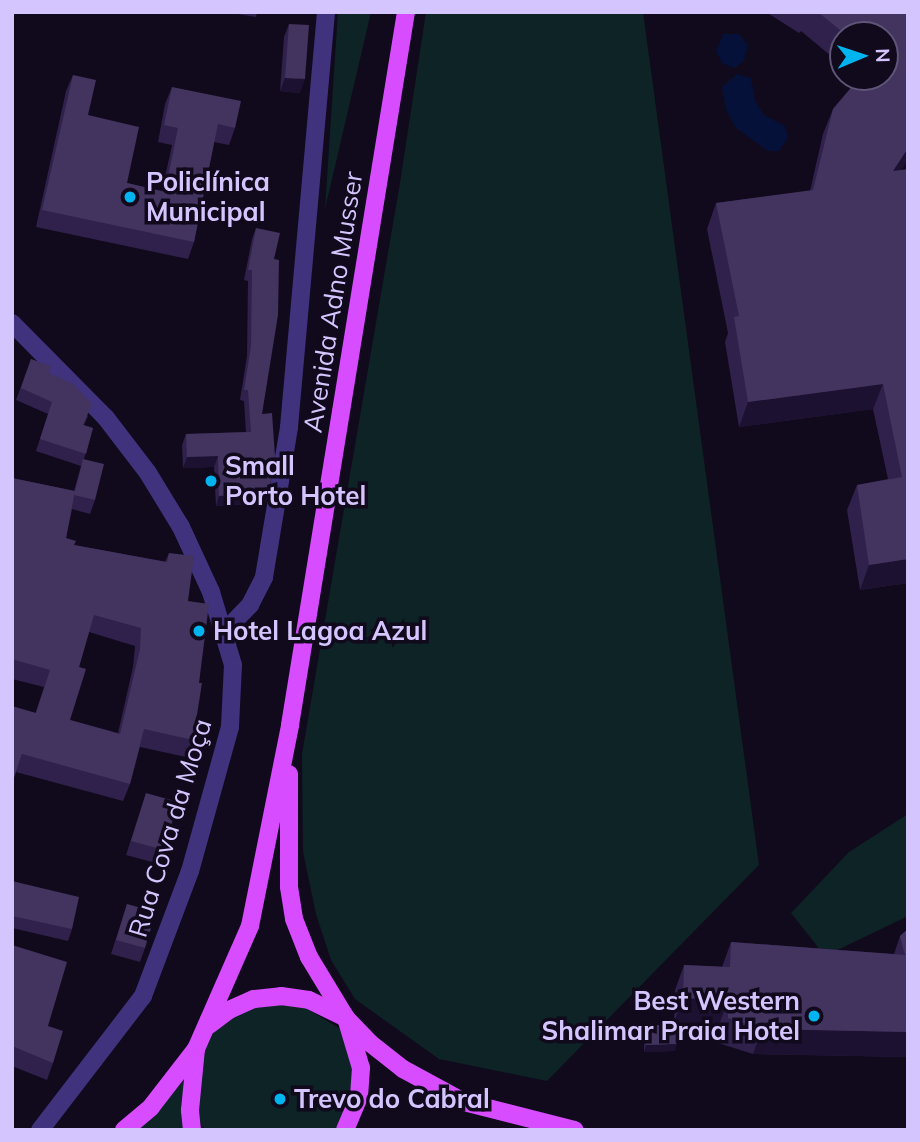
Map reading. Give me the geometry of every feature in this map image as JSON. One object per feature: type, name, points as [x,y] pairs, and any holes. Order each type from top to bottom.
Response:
[{"type":"main road","name":"Avenida Adno Musser","points":[[196,1049],[250,926],[290,725],[406,12]]},
{"type":"main road","name":"Avenida Adno Musser","points":[[290,725],[288,840],[289,887],[294,919],[309,957],[346,1018]]},
{"type":"main road","points":[[207,1027],[241,1004],[281,996],[322,1004],[346,1018],[370,1043],[403,1069],[464,1102],[575,1130]]},
{"type":"main road","points":[[345,1130],[359,1097],[360,1068],[346,1018]]},
{"type":"main road","points":[[193,1128],[190,1110],[196,1049]]},
{"type":"main road","points":[[124,1130],[151,1107],[196,1049]]},
{"type":"street","points":[[225,631],[250,606],[264,577],[289,427],[326,12]]},
{"type":"street","name":"Rua Cova da Moça","points":[[12,323],[106,418],[148,473],[181,527],[211,592],[225,631],[233,665],[230,727],[174,915],[144,996],[40,1130]]},
{"type":"green space","points":[[338,12],[371,12],[325,209]]},
{"type":"green space","points":[[426,12],[643,12],[759,865],[547,1081],[439,1059],[355,999],[331,960],[316,914],[303,852],[302,754],[400,183]]},
{"type":"green space","points":[[908,814],[908,916],[825,956],[791,913],[849,852]]},
{"type":"green space","points":[[267,1003],[306,1008],[342,1030],[359,1072],[343,1130],[206,1130],[202,1126],[194,1104],[194,1064],[212,1031],[234,1013]]},
{"type":"green space","points":[[183,1082],[185,1130],[135,1130],[160,1107]]},
{"type":"water","points":[[723,34],[739,34],[748,45],[744,61],[734,68],[722,63],[716,51]]},
{"type":"water","points":[[737,74],[751,78],[755,101],[764,115],[785,126],[788,138],[779,151],[768,151],[736,128],[726,110],[722,87]]},
{"type":"building","points":[[818,12],[908,12],[908,148],[893,171],[908,169],[908,559],[869,565],[857,485],[902,477],[883,384],[748,402],[734,317],[739,316],[716,203],[813,190],[833,109],[848,91],[899,91],[899,21],[829,21]]},
{"type":"building","points":[[289,24],[309,25],[305,79],[285,78]]},
{"type":"building","points":[[73,75],[96,80],[88,115],[139,127],[127,183],[165,192],[178,128],[164,125],[172,87],[241,101],[235,128],[218,124],[194,242],[42,210]]},
{"type":"building","points":[[256,228],[280,233],[274,259],[279,260],[278,315],[262,414],[272,413],[275,456],[269,492],[219,496],[218,456],[187,457],[186,434],[251,432],[248,390],[244,390],[251,346],[252,270],[248,270]]},
{"type":"building","points":[[31,359],[51,366],[49,373],[73,384],[92,404],[83,425],[93,428],[86,454],[40,439],[52,402],[21,388]]},
{"type":"building","points":[[83,459],[104,464],[95,500],[74,495]]},
{"type":"building","points":[[12,478],[75,491],[66,538],[76,541],[74,545],[167,562],[169,553],[194,556],[188,601],[209,604],[199,683],[202,683],[193,740],[144,729],[130,784],[22,754],[12,784],[12,706],[36,713],[50,670],[12,659]],"holes":[[[94,615],[141,628],[140,649],[120,734],[70,720],[86,669],[79,667]]]},
{"type":"building","points":[[146,793],[178,802],[164,850],[131,841]]},
{"type":"building","points":[[12,881],[79,897],[72,929],[12,916]]},
{"type":"building","points":[[127,904],[156,912],[145,948],[116,940]]},
{"type":"building","name":"Best Western Shalimar Praia Hotel","points":[[908,929],[908,1032],[762,1029],[728,1018],[728,1000],[683,998],[684,965],[730,967],[731,942],[905,955],[900,936]]},
{"type":"building","points":[[12,945],[67,962],[48,1026],[63,1031],[53,1063],[12,1046]]},
{"type":"building","points":[[646,1025],[677,1025],[677,1044],[646,1045]]},
{"type":"place","name":"Policlínica Municipal","points":[[130,197]]},
{"type":"place","name":"Small Porto Hotel","points":[[211,481]]},
{"type":"place","name":"Hotel Lagoa Azul","points":[[199,631]]},
{"type":"place","name":"Best Western Shalimar Praia Hotel","points":[[814,1016]]},
{"type":"place","name":"Trevo do Cabral","points":[[280,1099]]}]
